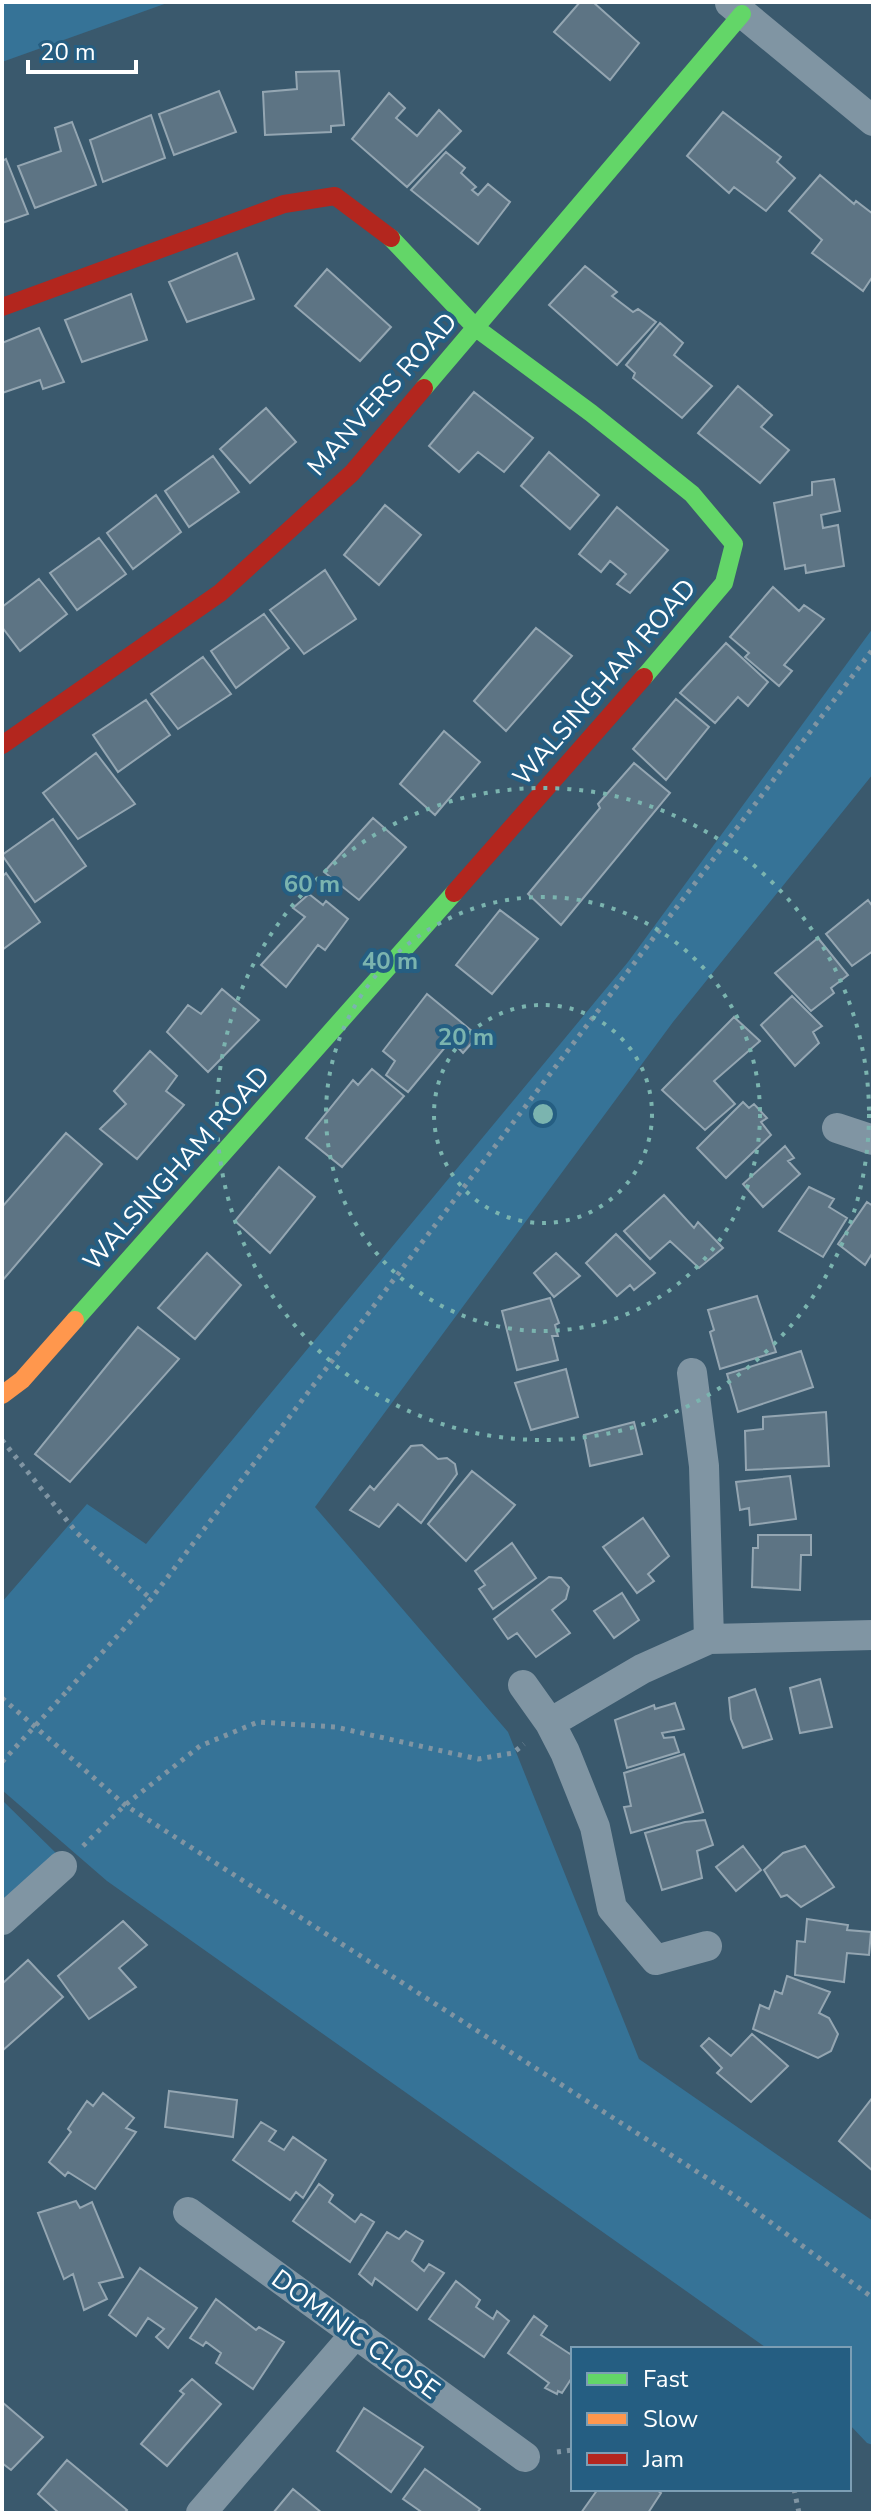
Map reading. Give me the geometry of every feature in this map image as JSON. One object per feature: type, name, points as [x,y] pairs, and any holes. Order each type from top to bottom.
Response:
[{"type":"street","points":[[735,8],[873,121]]},
{"type":"street","name":"MANVERS ROAD","points":[[2,745],[220,593],[352,473],[476,328],[735,8]]},
{"type":"street","name":"WALSINGHAM ROAD","points":[[2,307],[284,204],[335,196],[392,239],[476,328],[591,413],[692,494],[734,544],[724,583],[606,723],[137,1253],[22,1380],[2,1395]]},
{"type":"street","points":[[837,1128],[873,1140]]},
{"type":"street","points":[[692,1373],[704,1466],[709,1639]]},
{"type":"street","points":[[550,1723],[642,1669],[709,1639],[873,1635]]},
{"type":"street","points":[[523,1685],[550,1723],[565,1752],[595,1827],[612,1908],[656,1960],[707,1946]]},
{"type":"street","points":[[2,1920],[62,1866]]},
{"type":"street","name":"DOMINIC CLOSE","points":[[188,2212],[525,2457]]},
{"type":"street","points":[[201,2513],[356,2333]]},
{"type":"path","points":[[2,1762],[151,1599],[873,649]]},
{"type":"path","points":[[2,1440],[77,1533],[151,1599]]},
{"type":"path","points":[[2,1698],[125,1805],[735,2196],[873,2298]]},
{"type":"path","points":[[62,1866],[125,1805],[200,1746],[258,1722],[335,1727],[478,1759],[513,1753],[550,1723]]},
{"type":"path","points":[[794,2491],[799,2513]]},
{"type":"shaded area","points":[[2,2],[170,2],[2,62]]},
{"type":"shaded area","points":[[873,628],[873,774],[673,1022],[315,1507],[508,1732],[639,2059],[873,2221],[873,2445],[851,2426],[851,2347],[765,2347],[107,1881],[2,1790],[2,1602],[87,1504],[146,1544],[628,962]]},
{"type":"shaded area","points":[[2,1800],[59,1856],[2,1906]]},
{"type":"building","points":[[580,2],[593,2],[639,43],[610,80],[554,32]]},
{"type":"building","points":[[339,71],[344,125],[331,126],[331,132],[265,135],[263,92],[297,89],[296,72]]},
{"type":"building","points":[[219,91],[236,132],[174,155],[159,114]]},
{"type":"building","points":[[389,93],[405,108],[396,118],[417,136],[439,110],[461,131],[407,187],[352,139]]},
{"type":"building","points":[[723,112],[781,157],[777,162],[795,178],[766,211],[734,187],[729,193],[687,156]]},
{"type":"building","points":[[151,115],[165,158],[103,182],[90,140]]},
{"type":"building","points":[[72,122],[96,185],[35,208],[18,166],[61,151],[55,128]]},
{"type":"building","points":[[446,152],[465,168],[461,173],[476,187],[472,190],[478,195],[488,184],[510,202],[478,244],[411,190]]},
{"type":"building","points":[[6,159],[28,214],[2,223],[2,161]]},
{"type":"building","points":[[820,175],[854,204],[856,201],[873,214],[873,276],[863,291],[812,253],[822,240],[789,211]]},
{"type":"building","points":[[237,253],[254,299],[187,322],[169,282]]},
{"type":"building","points":[[585,266],[617,292],[612,296],[633,312],[638,309],[656,322],[617,365],[549,305]]},
{"type":"building","points":[[327,269],[391,327],[360,361],[295,306]]},
{"type":"building","points":[[131,294],[147,340],[82,362],[65,320]]},
{"type":"building","points":[[660,323],[683,343],[674,355],[712,386],[682,418],[633,378],[635,373],[626,365]]},
{"type":"building","points":[[39,328],[64,382],[43,389],[40,380],[2,393],[2,343]]},
{"type":"building","points":[[738,386],[772,415],[761,427],[789,450],[760,483],[698,433]]},
{"type":"building","points":[[474,392],[533,438],[504,472],[478,452],[459,472],[429,446]]},
{"type":"building","points":[[266,408],[296,442],[250,483],[220,449]]},
{"type":"building","points":[[549,452],[599,495],[570,529],[521,486]]},
{"type":"building","points":[[213,456],[239,492],[189,527],[165,491]]},
{"type":"building","points":[[834,479],[840,511],[821,515],[823,528],[838,525],[844,566],[806,573],[805,565],[785,569],[774,503],[812,495],[812,482]]},
{"type":"building","points":[[156,495],[181,532],[133,569],[107,533]]},
{"type":"building","points":[[385,505],[421,535],[379,585],[344,555]]},
{"type":"building","points":[[617,507],[668,550],[630,593],[617,584],[626,574],[610,561],[601,572],[579,554]]},
{"type":"building","points":[[99,538],[126,574],[77,610],[50,573]]},
{"type":"building","points":[[325,570],[356,619],[304,654],[270,610]]},
{"type":"building","points":[[39,579],[67,614],[20,651],[2,627],[2,607]]},
{"type":"building","points":[[773,587],[799,611],[804,605],[824,619],[784,665],[792,671],[779,686],[745,657],[749,653],[730,637]]},
{"type":"building","points":[[264,614],[289,648],[236,688],[211,651]]},
{"type":"building","points":[[536,628],[572,656],[506,731],[474,701]]},
{"type":"building","points":[[726,643],[768,682],[748,706],[738,697],[715,723],[680,693]]},
{"type":"building","points":[[203,657],[231,694],[178,729],[151,694]]},
{"type":"building","points":[[676,699],[709,727],[666,780],[633,749]]},
{"type":"building","points":[[146,700],[170,735],[118,772],[93,735]]},
{"type":"building","points":[[444,731],[480,762],[435,815],[400,784]]},
{"type":"building","points":[[96,753],[135,804],[78,839],[43,793]]},
{"type":"building","points":[[634,763],[670,793],[561,925],[528,894]]},
{"type":"building","points":[[373,818],[406,847],[359,900],[324,872]]},
{"type":"building","points":[[53,819],[86,866],[35,902],[2,855]]},
{"type":"building","points":[[6,873],[40,922],[2,950],[2,877]]},
{"type":"building","points":[[309,894],[323,905],[326,901],[348,919],[325,950],[318,945],[286,987],[261,965],[305,917],[293,908]]},
{"type":"building","points":[[868,900],[873,907],[873,951],[852,966],[826,934]]},
{"type":"building","points":[[500,910],[538,939],[492,994],[456,965]]},
{"type":"building","points":[[818,938],[848,975],[831,988],[834,993],[811,1011],[775,973]]},
{"type":"building","points":[[222,989],[259,1020],[208,1072],[167,1032],[188,1005],[201,1014]]},
{"type":"building","points":[[427,994],[478,1036],[463,1053],[451,1040],[408,1092],[386,1075],[395,1061],[383,1051]]},
{"type":"building","points":[[792,996],[822,1026],[813,1032],[819,1043],[795,1066],[761,1025]]},
{"type":"building","points":[[734,1017],[760,1041],[714,1081],[735,1104],[705,1130],[662,1090]]},
{"type":"building","points":[[150,1051],[177,1076],[166,1091],[184,1105],[137,1159],[100,1129],[126,1104],[114,1091]]},
{"type":"building","points":[[372,1069],[404,1096],[342,1167],[306,1138],[353,1080],[358,1085]]},
{"type":"building","points":[[743,1102],[749,1108],[754,1104],[767,1118],[761,1122],[771,1135],[726,1178],[697,1148]]},
{"type":"building","points":[[66,1133],[102,1164],[2,1281],[2,1207]]},
{"type":"building","points":[[785,1146],[794,1158],[788,1161],[800,1174],[763,1207],[743,1184]]},
{"type":"building","points":[[279,1167],[315,1197],[270,1253],[235,1221]]},
{"type":"building","points":[[809,1187],[834,1199],[829,1207],[847,1218],[823,1257],[779,1231]]},
{"type":"building","points":[[664,1195],[694,1228],[698,1222],[723,1248],[699,1268],[670,1241],[650,1259],[624,1231]]},
{"type":"building","points":[[867,1202],[873,1206],[873,1252],[865,1265],[838,1244]]},
{"type":"building","points":[[616,1234],[655,1273],[634,1290],[630,1285],[617,1296],[586,1263]]},
{"type":"building","points":[[207,1253],[241,1285],[195,1339],[158,1308]]},
{"type":"building","points":[[556,1253],[580,1276],[554,1297],[534,1273]]},
{"type":"building","points":[[757,1296],[776,1352],[720,1369],[710,1332],[714,1330],[708,1310]]},
{"type":"building","points":[[550,1298],[559,1323],[555,1325],[558,1336],[552,1336],[558,1360],[517,1370],[502,1311]]},
{"type":"building","points":[[138,1327],[179,1359],[70,1482],[35,1454]]},
{"type":"building","points":[[801,1351],[813,1387],[738,1412],[727,1374]]},
{"type":"building","points":[[566,1369],[578,1417],[531,1430],[515,1383]]},
{"type":"building","points":[[826,1412],[829,1466],[746,1470],[745,1431],[763,1429],[763,1417]]},
{"type":"building","points":[[634,1422],[642,1454],[590,1466],[584,1435]]},
{"type":"building","points":[[422,1445],[438,1459],[447,1458],[455,1464],[457,1474],[421,1523],[398,1504],[379,1527],[350,1510],[370,1486],[374,1490],[411,1446]]},
{"type":"building","points":[[472,1471],[515,1505],[466,1561],[428,1524]]},
{"type":"building","points":[[790,1476],[796,1519],[750,1525],[749,1508],[740,1510],[736,1482]]},
{"type":"building","points":[[643,1518],[669,1556],[648,1574],[654,1581],[637,1593],[603,1547]]},
{"type":"building","points":[[758,1535],[811,1535],[811,1555],[801,1555],[800,1590],[752,1587],[753,1548],[758,1548]]},
{"type":"building","points":[[512,1543],[536,1578],[493,1609],[479,1589],[485,1585],[475,1571]]},
{"type":"building","points":[[549,1577],[561,1578],[569,1587],[566,1599],[552,1610],[570,1633],[536,1657],[517,1633],[508,1639],[494,1619]]},
{"type":"building","points":[[622,1593],[639,1620],[614,1638],[594,1611]]},
{"type":"building","points":[[820,1679],[832,1727],[800,1733],[790,1688]]},
{"type":"building","points":[[755,1689],[772,1739],[743,1748],[731,1719],[729,1698]]},
{"type":"building","points":[[675,1703],[684,1729],[662,1733],[664,1738],[674,1737],[679,1752],[627,1768],[615,1720],[654,1705],[655,1709]]},
{"type":"building","points":[[684,1754],[703,1812],[631,1833],[624,1807],[631,1806],[624,1773]]},
{"type":"building","points":[[705,1820],[713,1845],[697,1851],[702,1878],[662,1890],[645,1833]]},
{"type":"building","points":[[743,1846],[761,1870],[736,1891],[716,1867]]},
{"type":"building","points":[[805,1846],[834,1887],[801,1907],[787,1895],[781,1897],[764,1870],[783,1853]]},
{"type":"building","points":[[807,1919],[848,1925],[847,1930],[871,1932],[869,1955],[847,1953],[844,1982],[795,1975],[797,1941],[805,1942]]},
{"type":"building","points":[[123,1921],[147,1945],[119,1968],[136,1987],[89,2019],[58,1976]]},
{"type":"building","points":[[28,1960],[63,1997],[2,2051],[2,1984]]},
{"type":"building","points":[[787,1976],[830,1992],[819,2013],[829,2018],[838,2034],[831,2051],[818,2058],[753,2029],[760,2005],[769,2009],[775,1991],[782,1994]]},
{"type":"building","points":[[752,2034],[788,2066],[751,2102],[717,2073],[722,2068],[701,2046],[709,2038],[731,2056]]},
{"type":"building","points":[[169,2091],[237,2100],[233,2137],[165,2127]]},
{"type":"building","points":[[103,2093],[134,2118],[126,2128],[136,2132],[95,2189],[68,2172],[65,2176],[49,2162],[71,2132],[68,2129],[87,2101],[93,2106]]},
{"type":"building","points":[[873,2097],[873,2171],[839,2141]]},
{"type":"building","points":[[261,2122],[276,2131],[269,2141],[284,2150],[293,2137],[326,2160],[303,2198],[296,2192],[290,2200],[233,2160]]},
{"type":"building","points":[[319,2184],[333,2195],[329,2202],[355,2222],[361,2214],[374,2222],[350,2262],[293,2221]]},
{"type":"building","points":[[76,2201],[80,2208],[92,2202],[123,2277],[99,2283],[107,2299],[84,2310],[73,2274],[64,2279],[38,2213]]},
{"type":"building","points":[[406,2231],[423,2241],[412,2261],[424,2271],[429,2264],[444,2273],[417,2310],[375,2278],[372,2285],[359,2274],[387,2232],[399,2239]]},
{"type":"building","points":[[140,2268],[197,2308],[168,2348],[156,2337],[164,2329],[148,2318],[136,2336],[109,2315]]},
{"type":"building","points":[[456,2281],[480,2300],[476,2307],[493,2319],[497,2311],[509,2321],[484,2357],[429,2319]]},
{"type":"building","points":[[216,2299],[256,2330],[259,2327],[284,2342],[253,2389],[216,2363],[221,2353],[206,2342],[203,2346],[190,2338]]},
{"type":"building","points":[[534,2316],[547,2326],[541,2335],[571,2353],[571,2379],[562,2393],[558,2391],[557,2394],[545,2388],[549,2383],[508,2353]]},
{"type":"building","points":[[192,2379],[221,2404],[167,2466],[141,2444],[184,2394],[180,2391]]},
{"type":"building","points":[[2,2402],[43,2437],[11,2470],[2,2463]]},
{"type":"building","points":[[364,2408],[423,2447],[391,2492],[337,2451]]},
{"type":"building","points":[[67,2460],[127,2510],[124,2513],[59,2513],[38,2494]]},
{"type":"building","points":[[425,2469],[480,2509],[477,2513],[423,2513],[403,2499]]},
{"type":"building","points":[[293,2489],[322,2513],[273,2513]]},
{"type":"building","points":[[597,2491],[661,2493],[648,2513],[581,2513]]},
{"type":"traffic: fast","points":[[424,388],[742,14]]},
{"type":"traffic: fast","points":[[391,238],[476,328],[591,413],[692,494],[734,544],[724,583],[644,677]]},
{"type":"traffic: fast","points":[[75,1320],[454,893]]},
{"type":"traffic: slow","points":[[2,1395],[22,1380],[75,1320]]},
{"type":"traffic: jam","points":[[2,307],[284,204],[335,196],[391,238]]},
{"type":"traffic: jam","points":[[2,745],[220,593],[352,473],[424,388]]},
{"type":"traffic: jam","points":[[454,893],[644,677]]}]
